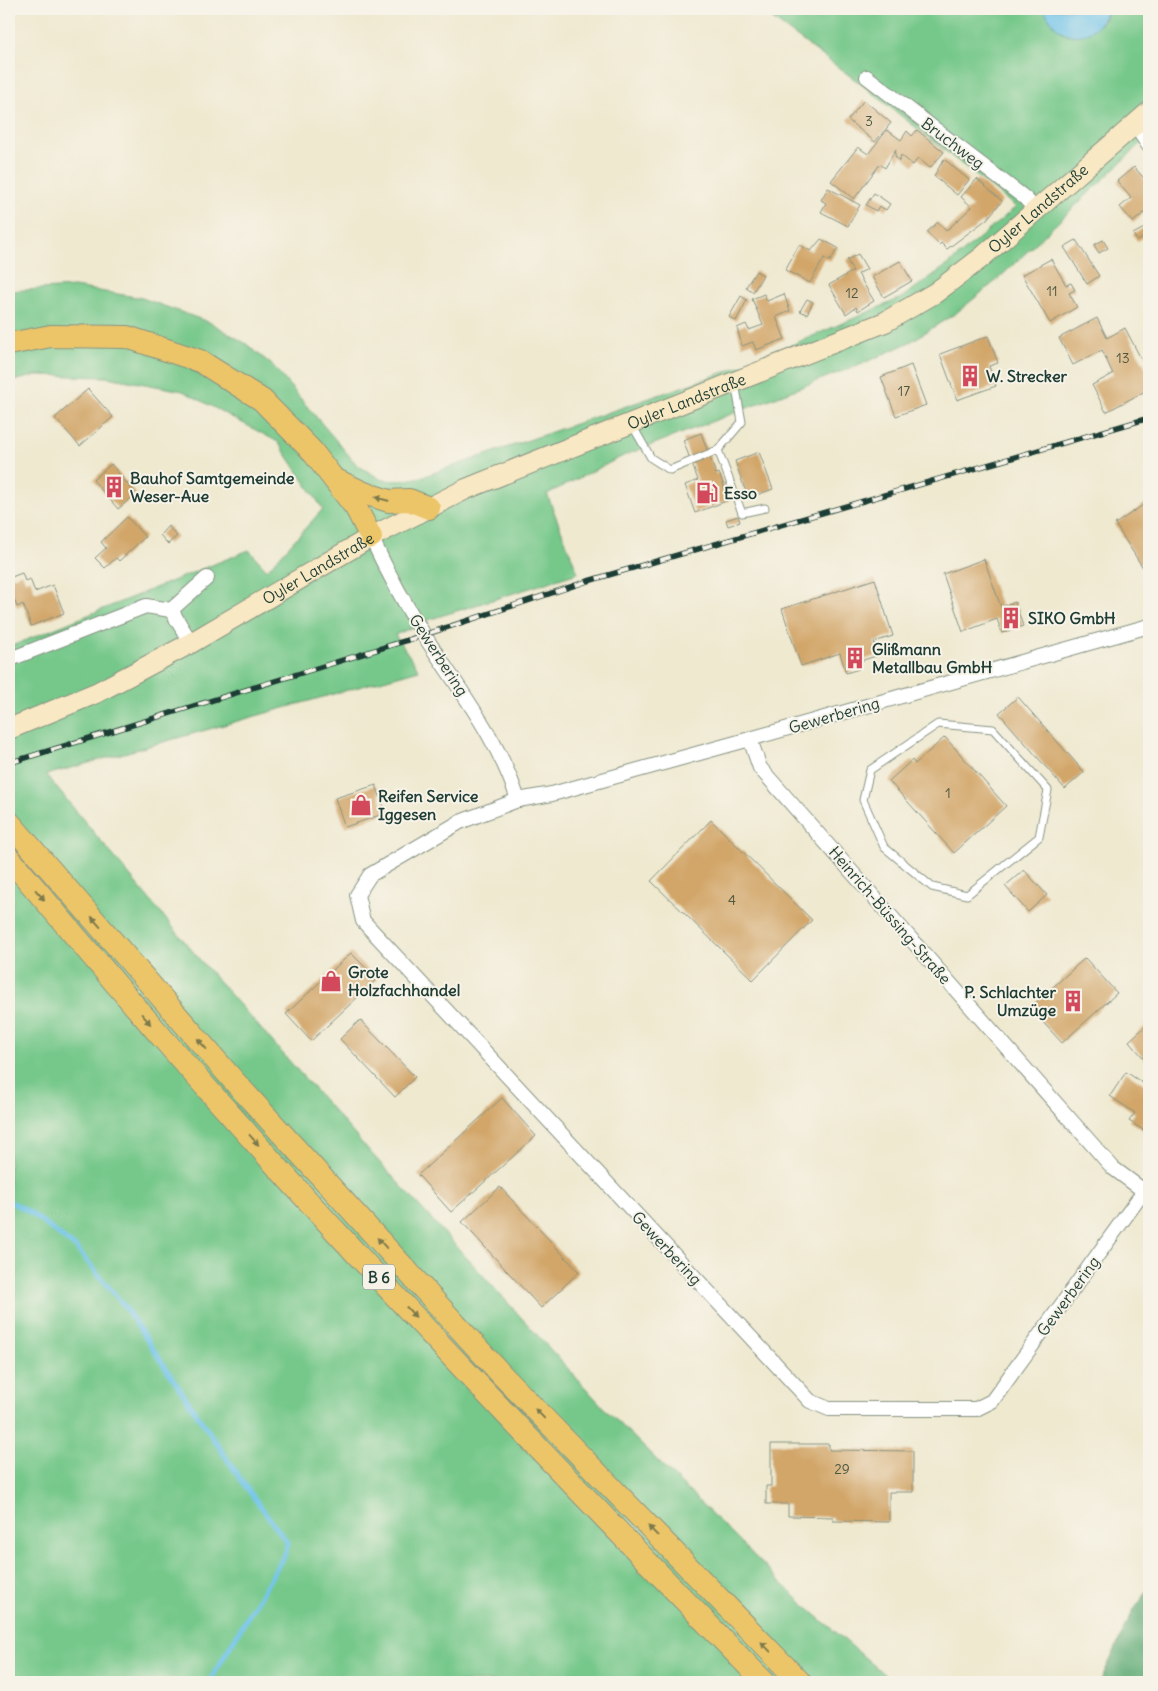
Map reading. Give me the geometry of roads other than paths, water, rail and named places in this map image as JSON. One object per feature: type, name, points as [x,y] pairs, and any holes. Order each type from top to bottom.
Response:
[{"type":"highway","points":[[9,344],[51,336],[127,337],[200,361],[262,400],[312,450],[356,508],[371,537]]},
{"type":"highway","points":[[335,480],[364,493],[389,501],[409,500],[429,508]]},
{"type":"highway","name":"B 6","points":[[9,822],[234,1081],[502,1375],[800,1682]]},
{"type":"highway","name":"B 6","points":[[9,858],[166,1042],[343,1238],[496,1404],[764,1682]]},
{"type":"main road","name":"Oyler Landstraße","points":[[9,729],[96,693],[191,643],[371,537],[466,489],[569,449],[630,422],[735,383],[885,322],[935,293],[981,258],[1142,118]]},
{"type":"street","name":"Bruchweg","points":[[868,77],[1025,198],[1037,211]]},
{"type":"street","points":[[1142,118],[1149,146]]},
{"type":"street","name":"Gewerbering","points":[[371,537],[389,575],[424,635],[459,686],[509,772],[518,800]]},
{"type":"street","points":[[171,610],[208,578]]},
{"type":"street","points":[[13,658],[146,606],[171,610],[191,643]]},
{"type":"street","name":"Gewerbering","points":[[1147,1187],[992,1401],[976,1409],[829,1409],[810,1401],[364,921],[357,895],[370,875],[460,822],[518,800],[552,794],[1149,626]]},
{"type":"street","name":"Heinrich-Büssing-Straße","points":[[750,739],[760,768],[1113,1168],[1147,1187]]},
{"type":"lane","points":[[630,422],[651,458],[670,470],[718,450],[742,422],[735,383]]},
{"type":"lane","points":[[718,450],[742,513],[765,508]]},
{"type":"lane","points":[[938,724],[993,729],[1048,790],[1039,837],[968,895],[932,887],[884,847],[863,800],[870,770],[938,724]]},
{"type":"water","points":[[1043,9],[1108,9],[1100,24],[1094,29],[1080,35],[1073,35],[1057,28]]},
{"type":"waterway","points":[[9,1201],[28,1211],[76,1248],[122,1303],[246,1487],[287,1542],[286,1552],[209,1682]]},
{"type":"railway","points":[[9,763],[424,635],[588,581],[1149,418]]},
{"type":"place","name":"W. Strecker","points":[[970,376]]},
{"type":"place","name":"Bauhof Samtgemeinde Weser-Aue","points":[[114,487]]},
{"type":"place","name":"Esso","points":[[707,493]]},
{"type":"place","name":"SIKO GmbH","points":[[1011,618]]},
{"type":"place","name":"Glißmann Metallbau GmbH","points":[[855,658]]},
{"type":"place","name":"Reifen Service Iggesen","points":[[361,805]]},
{"type":"place","name":"Grote Holzfachhandel","points":[[331,981]]},
{"type":"place","name":"P. Schlachter Umzüge","points":[[1073,1001]]}]
